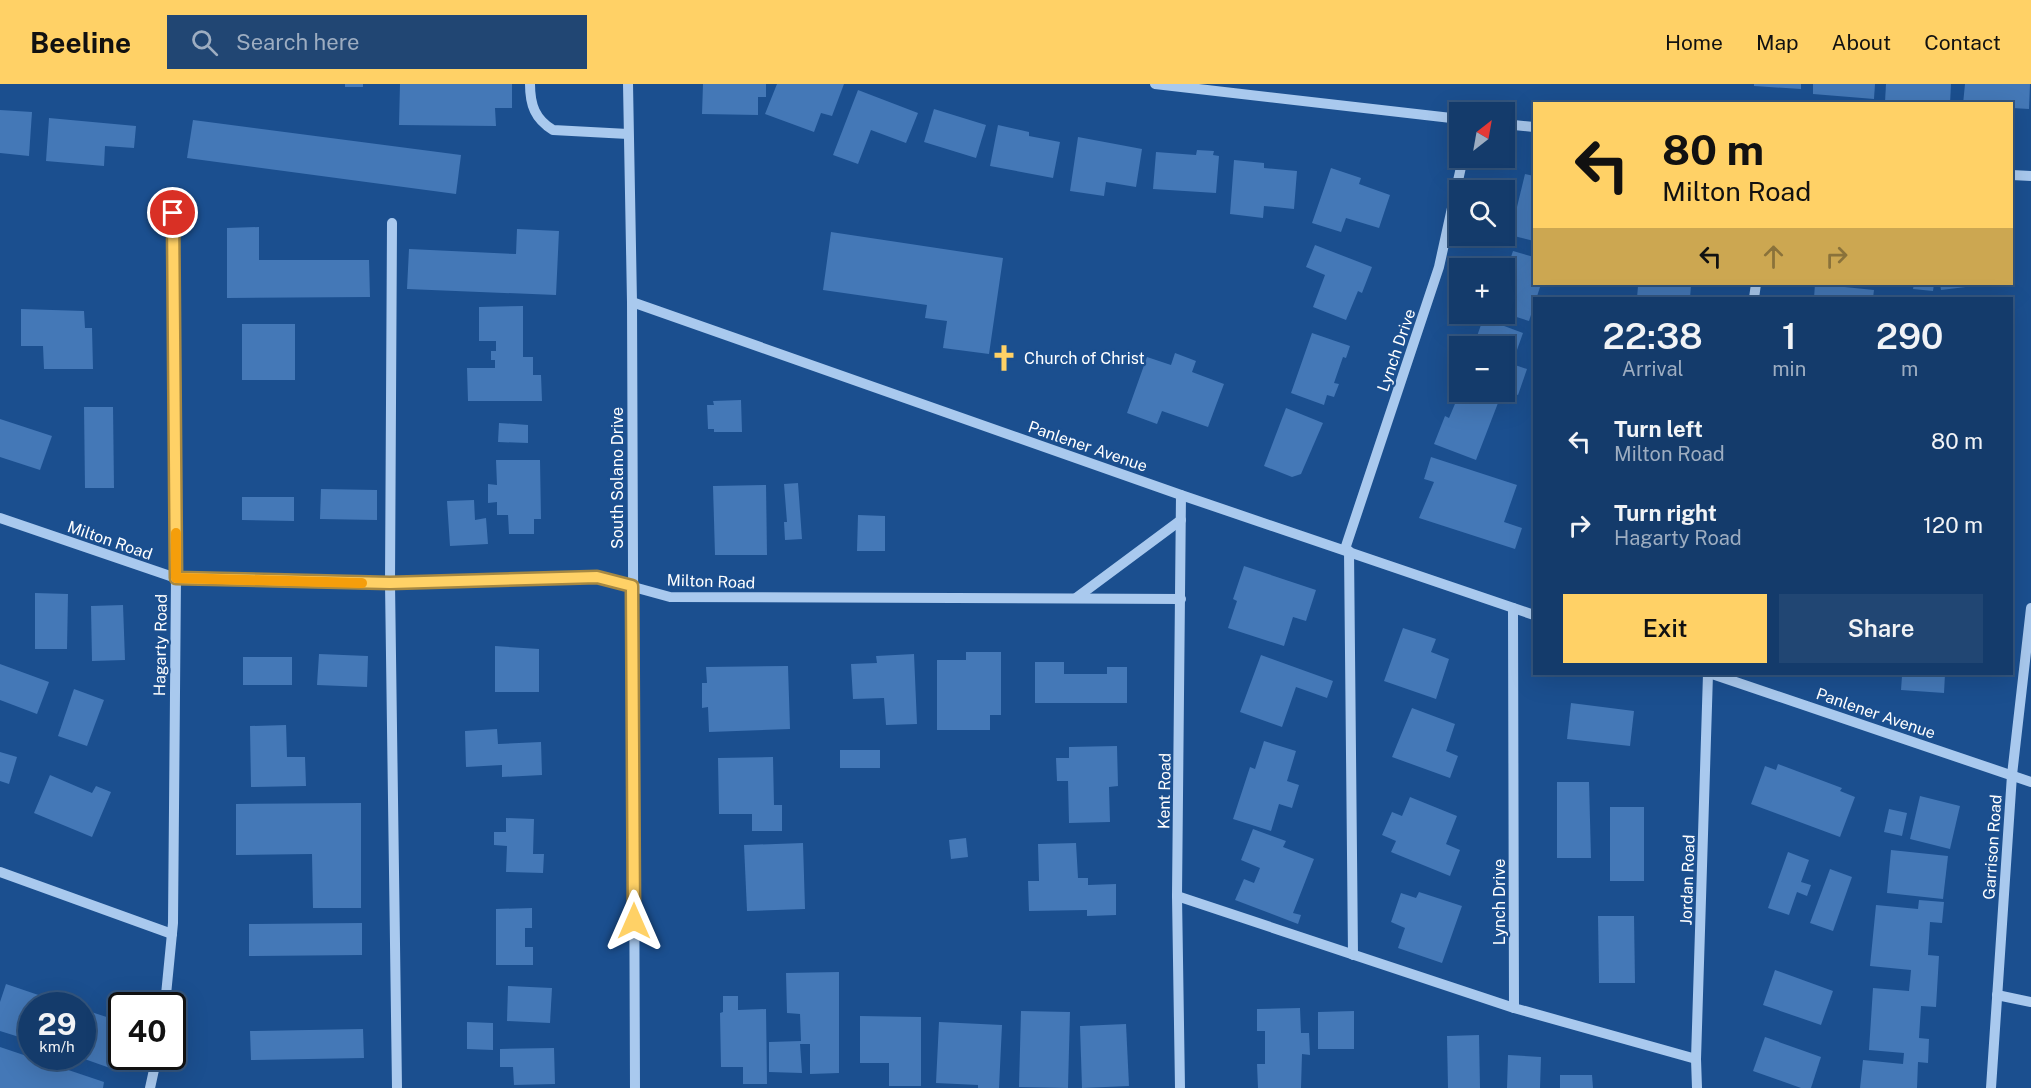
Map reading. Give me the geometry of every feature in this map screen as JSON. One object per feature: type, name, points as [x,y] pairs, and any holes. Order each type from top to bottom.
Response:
[{"type":"street","points":[[530,84],[533,112],[543,124],[553,130],[628,134]]},
{"type":"street","name":"South Solano Drive","points":[[628,84],[632,302],[635,1088]]},
{"type":"street","points":[[1155,84],[1449,118]]},
{"type":"street","points":[[1515,125],[1533,128]]},
{"type":"street","name":"Lynch Drive","points":[[1353,955],[1347,550],[1439,267],[1461,168]]},
{"type":"street","points":[[2013,174],[2031,176]]},
{"type":"street","name":"Hagarty Road","points":[[166,992],[172,934],[176,578],[173,213]]},
{"type":"street","points":[[392,223],[390,583],[397,1088]]},
{"type":"street","name":"Panlener Avenue","points":[[632,302],[1181,495],[1533,615]]},
{"type":"street","name":"Kent Road","points":[[1180,1088],[1177,896],[1181,495]]},
{"type":"street","name":"Milton Road","points":[[0,518],[176,578],[390,583],[597,577],[670,597],[1181,599]]},
{"type":"street","points":[[1076,598],[1181,520]]},
{"type":"street","name":"Lynch Drive","points":[[1513,608],[1514,1008]]},
{"type":"street","name":"Garrison Road","points":[[1990,1088],[2012,775],[2031,608]]},
{"type":"street","name":"Jordan Road","points":[[1697,1088],[1696,1059],[1710,675]]},
{"type":"street","name":"Panlener Avenue","points":[[1713,675],[2031,782]]},
{"type":"street","points":[[0,872],[172,934]]},
{"type":"street","points":[[1177,896],[1514,1008],[1696,1059]]},
{"type":"street","points":[[1997,995],[2031,1002]]},
{"type":"street","points":[[150,1088],[154,1070]]},
{"type":"building","points":[[345,84],[363,84],[363,87],[345,87]]},
{"type":"building","points":[[400,84],[512,84],[512,108],[495,108],[496,126],[399,125]]},
{"type":"building","points":[[703,84],[766,84],[766,97],[758,97],[758,115],[702,114]]},
{"type":"building","points":[[777,84],[844,84],[832,116],[821,113],[814,132],[765,114]]},
{"type":"building","points":[[1754,84],[1801,84],[1801,89],[1754,86]]},
{"type":"building","points":[[1813,84],[1875,84],[1874,99],[1813,94]]},
{"type":"building","points":[[1886,84],[1951,84],[1950,102],[1885,102]]},
{"type":"building","points":[[1965,84],[2030,84],[2029,109],[2013,108],[2013,102],[1963,102]]},
{"type":"building","points":[[858,90],[918,113],[906,143],[871,130],[858,164],[833,155]]},
{"type":"building","points":[[934,109],[986,125],[976,158],[924,142]]},
{"type":"building","points":[[0,110],[32,112],[29,156],[0,153]]},
{"type":"building","points":[[49,118],[136,126],[134,148],[105,146],[104,166],[46,161]]},
{"type":"building","points":[[193,120],[461,155],[456,194],[187,158]]},
{"type":"building","points":[[998,125],[1029,132],[1029,136],[1060,142],[1053,178],[990,166]]},
{"type":"building","points":[[1078,137],[1142,149],[1136,187],[1106,182],[1104,196],[1070,191]]},
{"type":"building","points":[[1197,150],[1214,151],[1213,155],[1219,156],[1216,193],[1153,189],[1156,152],[1196,155]]},
{"type":"building","points":[[1234,160],[1264,163],[1264,168],[1297,171],[1294,209],[1264,206],[1263,218],[1230,214]]},
{"type":"building","points":[[1331,168],[1361,178],[1359,184],[1390,195],[1379,228],[1346,218],[1341,232],[1312,223]]},
{"type":"building","points":[[1525,174],[1533,176],[1533,241],[1515,236],[1515,206],[1517,207]]},
{"type":"building","points":[[259,227],[259,260],[369,260],[370,297],[227,298],[227,228]]},
{"type":"building","points":[[517,229],[559,231],[556,295],[407,289],[409,249],[516,254]]},
{"type":"building","points":[[831,232],[1003,258],[989,354],[943,348],[947,321],[925,318],[927,305],[823,290]]},
{"type":"building","points":[[1315,245],[1372,267],[1362,293],[1358,291],[1346,320],[1313,307],[1325,275],[1306,267]]},
{"type":"building","points":[[1513,251],[1533,257],[1533,285],[1541,285],[1537,297],[1533,297],[1533,309],[1529,321],[1515,317],[1515,258],[1511,258]]},
{"type":"building","points":[[1651,285],[1691,286],[1690,297],[1637,297],[1638,286],[1650,287]]},
{"type":"building","points":[[1815,285],[1874,290],[1873,297],[1814,297]]},
{"type":"building","points":[[1914,285],[1934,285],[1933,291],[1913,289]]},
{"type":"building","points":[[1940,285],[1982,285],[1941,290]]},
{"type":"building","points":[[523,306],[523,357],[533,357],[533,375],[541,375],[542,401],[468,401],[467,368],[495,368],[495,360],[491,360],[491,351],[496,351],[496,341],[479,341],[479,307]]},
{"type":"building","points":[[21,309],[84,311],[85,328],[92,328],[93,369],[44,369],[43,346],[21,346]]},
{"type":"building","points":[[242,324],[295,324],[295,380],[242,380]]},
{"type":"building","points":[[1481,324],[1499,324],[1523,333],[1515,356],[1515,336],[1477,336]]},
{"type":"building","points":[[1312,333],[1350,346],[1346,358],[1343,357],[1334,383],[1339,384],[1334,397],[1327,395],[1324,405],[1291,393]]},
{"type":"building","points":[[1175,353],[1196,361],[1192,372],[1224,384],[1208,427],[1162,411],[1157,424],[1127,413],[1147,357],[1171,365]]},
{"type":"building","points":[[1515,365],[1527,369],[1518,395],[1515,394]]},
{"type":"building","points":[[741,400],[742,432],[714,432],[714,429],[708,429],[707,405],[714,405],[713,401]]},
{"type":"building","points":[[1456,402],[1498,403],[1476,460],[1434,444],[1445,416],[1449,418]]},
{"type":"building","points":[[84,407],[113,407],[114,488],[85,488]]},
{"type":"building","points":[[1286,408],[1323,423],[1301,474],[1292,477],[1264,466]]},
{"type":"building","points":[[0,419],[52,436],[40,470],[0,457]]},
{"type":"building","points":[[499,423],[528,425],[528,443],[498,442]]},
{"type":"building","points":[[1431,457],[1517,485],[1504,522],[1522,528],[1515,549],[1419,518],[1434,482],[1424,479]]},
{"type":"building","points":[[496,460],[540,460],[541,519],[534,519],[534,534],[509,534],[508,515],[497,515],[497,502],[488,503],[488,484],[497,485]]},
{"type":"building","points":[[798,483],[802,539],[785,540],[784,522],[787,522],[784,484]]},
{"type":"building","points":[[766,485],[767,555],[715,555],[713,486]]},
{"type":"building","points":[[321,489],[377,490],[377,520],[320,519]]},
{"type":"building","points":[[242,497],[294,497],[294,521],[242,520]]},
{"type":"building","points":[[474,500],[475,520],[486,518],[488,544],[450,546],[447,501]]},
{"type":"building","points":[[858,515],[885,516],[885,551],[857,551]]},
{"type":"building","points":[[1244,566],[1316,590],[1306,621],[1293,617],[1284,646],[1228,628],[1237,601],[1233,599]]},
{"type":"building","points":[[35,593],[68,594],[67,649],[35,649]]},
{"type":"building","points":[[123,605],[125,660],[92,661],[91,606]]},
{"type":"building","points":[[1403,628],[1436,639],[1431,652],[1449,659],[1436,699],[1384,681]]},
{"type":"building","points":[[495,646],[539,649],[539,692],[495,692]]},
{"type":"building","points":[[966,652],[1001,652],[1001,715],[990,715],[990,730],[937,730],[937,660],[966,660]]},
{"type":"building","points":[[319,654],[368,656],[367,687],[317,685]]},
{"type":"building","points":[[914,654],[917,724],[886,725],[884,698],[853,699],[851,664],[877,663],[876,656]]},
{"type":"building","points":[[1261,655],[1333,681],[1327,698],[1296,687],[1282,727],[1240,712]]},
{"type":"building","points":[[243,657],[292,657],[292,685],[243,685]]},
{"type":"building","points":[[1035,662],[1064,662],[1064,674],[1107,674],[1107,667],[1127,667],[1127,703],[1035,703]]},
{"type":"building","points":[[0,664],[49,682],[37,714],[0,700]]},
{"type":"building","points":[[788,666],[790,729],[709,732],[708,707],[702,708],[702,683],[707,683],[706,667]]},
{"type":"building","points":[[1895,675],[1945,675],[1944,693],[1901,690],[1902,676]]},
{"type":"building","points":[[74,689],[104,700],[87,746],[58,736]]},
{"type":"building","points":[[1571,703],[1634,711],[1630,746],[1567,739]]},
{"type":"building","points":[[1412,708],[1455,724],[1446,751],[1458,756],[1450,778],[1392,757]]},
{"type":"building","points":[[286,725],[287,757],[305,757],[306,786],[251,787],[250,726]]},
{"type":"building","points":[[497,729],[498,744],[541,742],[542,775],[502,777],[502,765],[466,767],[465,731]]},
{"type":"building","points":[[1264,741],[1296,751],[1287,781],[1299,785],[1292,808],[1279,804],[1271,831],[1233,819],[1250,767],[1255,769]]},
{"type":"building","points":[[1117,746],[1118,786],[1109,787],[1110,822],[1069,823],[1068,781],[1057,781],[1056,758],[1069,758],[1069,747]]},
{"type":"building","points":[[840,750],[880,750],[880,768],[840,768]]},
{"type":"building","points":[[0,752],[17,757],[9,784],[0,781]]},
{"type":"building","points":[[773,757],[774,805],[782,805],[782,831],[752,831],[752,814],[719,814],[718,758]]},
{"type":"building","points":[[1778,764],[1842,788],[1840,791],[1855,797],[1840,837],[1751,804],[1765,766],[1776,770]]},
{"type":"building","points":[[50,775],[92,793],[96,786],[111,792],[92,837],[34,813]]},
{"type":"building","points":[[1557,782],[1589,782],[1591,858],[1557,858]]},
{"type":"building","points":[[1920,796],[1960,806],[1950,849],[1910,839]]},
{"type":"building","points":[[1410,797],[1457,816],[1446,844],[1460,850],[1450,876],[1391,852],[1396,841],[1382,835],[1392,812],[1402,816]]},
{"type":"building","points":[[361,803],[361,908],[313,908],[312,854],[236,855],[236,804]]},
{"type":"building","points":[[1610,807],[1644,807],[1644,881],[1610,881]]},
{"type":"building","points":[[1889,809],[1907,813],[1902,836],[1884,832]]},
{"type":"building","points":[[506,818],[534,819],[533,854],[544,854],[543,873],[506,872],[507,846],[494,845],[494,832],[506,832]]},
{"type":"building","points":[[1253,829],[1286,841],[1283,847],[1314,859],[1293,913],[1301,915],[1298,924],[1235,900],[1244,879],[1254,883],[1260,868],[1241,860]]},
{"type":"building","points":[[966,838],[968,857],[951,859],[949,840]]},
{"type":"building","points":[[803,843],[805,909],[747,911],[744,845]]},
{"type":"building","points":[[1076,843],[1078,878],[1088,878],[1088,885],[1116,884],[1116,915],[1087,916],[1087,910],[1029,911],[1028,881],[1039,881],[1038,844]]},
{"type":"building","points":[[1891,850],[1948,856],[1943,899],[1887,893]]},
{"type":"building","points":[[1788,852],[1809,860],[1801,882],[1811,885],[1807,896],[1797,892],[1789,915],[1768,908]]},
{"type":"building","points":[[1830,869],[1852,877],[1833,931],[1810,923]]},
{"type":"building","points":[[1419,892],[1462,906],[1442,963],[1398,948],[1405,928],[1391,922],[1401,893],[1416,898]]},
{"type":"building","points":[[1919,900],[1944,902],[1942,923],[1930,922],[1928,955],[1939,956],[1936,1007],[1921,1006],[1919,1038],[1929,1039],[1928,1063],[1918,1062],[1917,1088],[1860,1088],[1863,1060],[1903,1064],[1904,1053],[1869,1050],[1873,988],[1909,991],[1911,970],[1870,966],[1876,905],[1918,909]]},
{"type":"building","points":[[532,908],[532,928],[525,928],[525,947],[533,947],[533,965],[496,965],[496,909]]},
{"type":"building","points":[[1598,916],[1634,916],[1635,983],[1599,983]]},
{"type":"building","points":[[362,923],[362,955],[249,956],[249,924]]},
{"type":"building","points":[[1775,970],[1833,991],[1821,1025],[1763,1005]]},
{"type":"building","points":[[839,972],[839,1073],[810,1074],[810,1044],[800,1044],[802,1073],[769,1072],[769,1042],[801,1041],[800,1014],[787,1013],[786,973]]},
{"type":"building","points":[[6,984],[30,992],[18,992],[18,1037],[0,1031],[0,1002]]},
{"type":"building","points":[[508,986],[552,988],[550,1023],[507,1021]]},
{"type":"building","points":[[723,996],[738,996],[738,1010],[766,1009],[767,1084],[743,1084],[743,1067],[721,1067],[720,1013],[723,1012]]},
{"type":"building","points":[[1300,1008],[1301,1033],[1309,1033],[1310,1055],[1302,1054],[1301,1088],[1258,1088],[1257,1064],[1265,1064],[1265,1031],[1257,1031],[1257,1009]]},
{"type":"building","points":[[1021,1011],[1070,1012],[1068,1088],[1019,1087]]},
{"type":"building","points":[[1354,1011],[1354,1049],[1318,1049],[1318,1012]]},
{"type":"building","points":[[96,1014],[108,1017],[108,1067],[96,1063]]},
{"type":"building","points":[[860,1016],[921,1017],[921,1086],[889,1086],[889,1063],[860,1063]]},
{"type":"building","points":[[467,1022],[493,1023],[493,1050],[467,1049]]},
{"type":"building","points":[[939,1022],[1002,1025],[999,1088],[936,1083]]},
{"type":"building","points":[[1126,1024],[1129,1086],[1082,1088],[1080,1026]]},
{"type":"building","points":[[363,1029],[364,1058],[251,1060],[250,1031]]},
{"type":"building","points":[[1479,1035],[1480,1088],[1448,1088],[1447,1036]]},
{"type":"building","points":[[1765,1037],[1821,1057],[1811,1088],[1801,1088],[1753,1071]]},
{"type":"building","points":[[0,1047],[18,1053],[18,1070],[68,1070],[104,1082],[103,1088],[0,1088]]},
{"type":"building","points":[[554,1048],[555,1084],[514,1085],[513,1067],[500,1067],[500,1049]]},
{"type":"building","points":[[1508,1055],[1541,1057],[1540,1088],[1507,1088]]},
{"type":"building","points":[[1560,1075],[1592,1075],[1593,1088],[1560,1088]]},
{"type":"slow traffic","points":[[176,533],[176,578],[362,583]]},
{"type":"place","name":"Church of Christ","points":[[1004,358]]},
{"type":"route","points":[[173,213],[176,578],[390,583],[597,577],[632,586],[634,921]]}]
